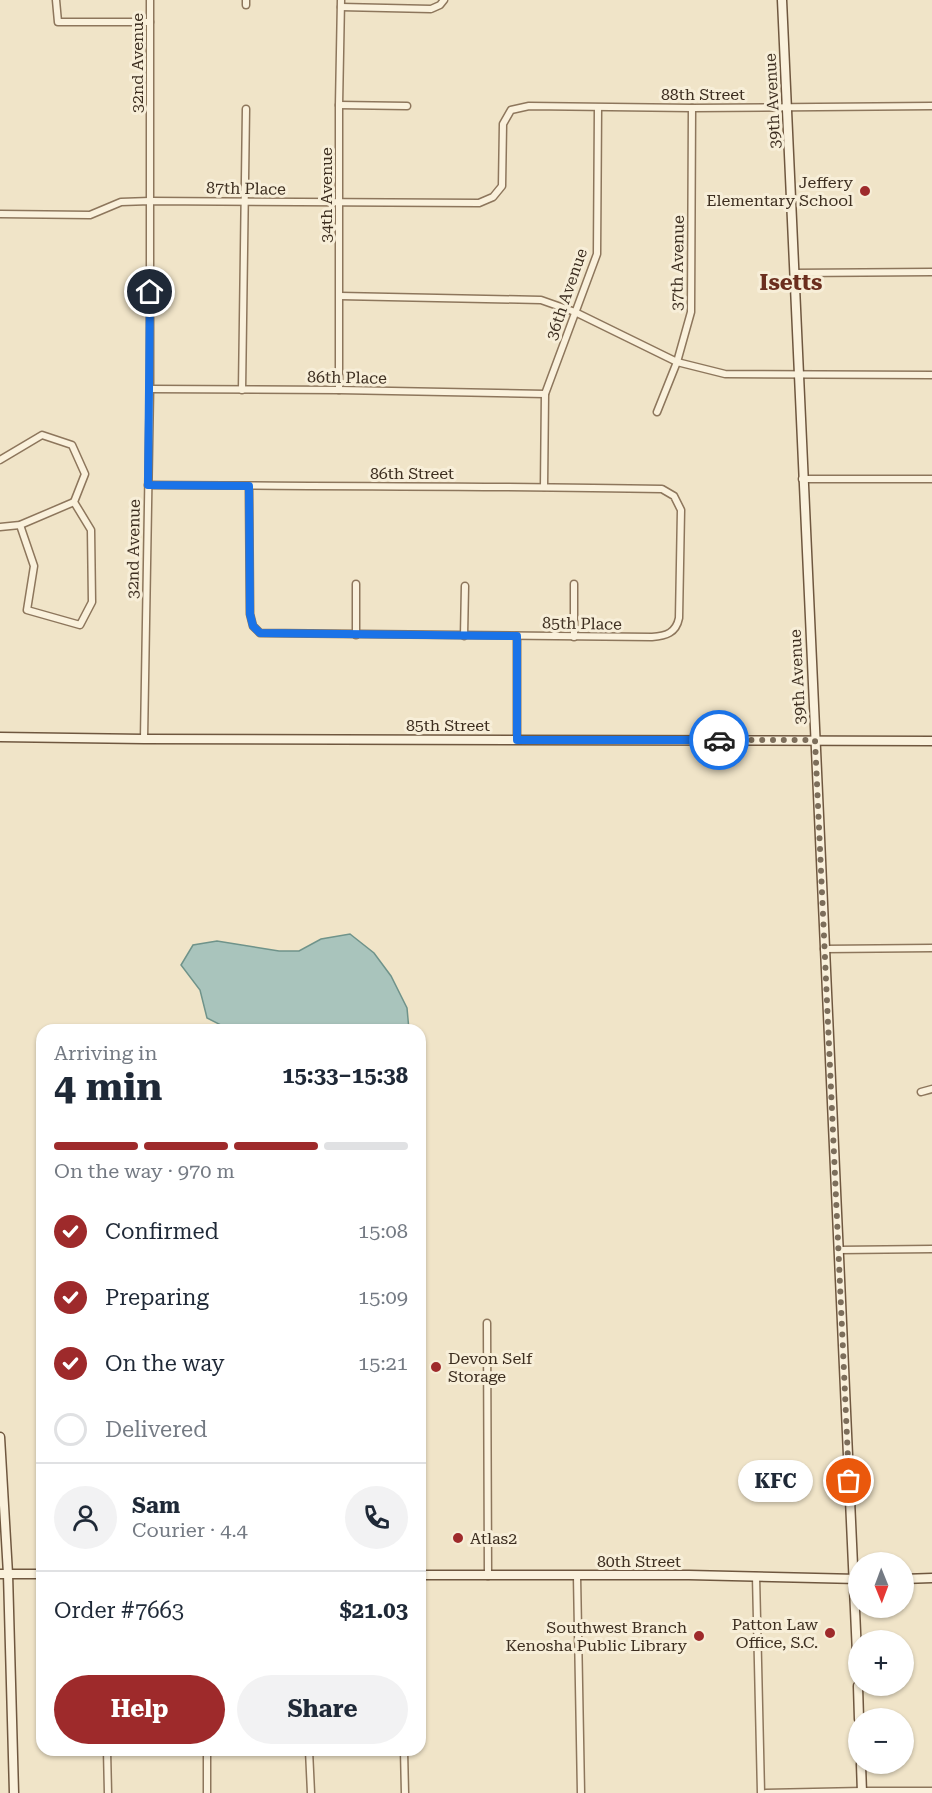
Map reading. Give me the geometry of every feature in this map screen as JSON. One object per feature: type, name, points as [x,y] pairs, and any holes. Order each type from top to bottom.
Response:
[{"type":"street","points":[[56,0],[58,22],[150,22]]},
{"type":"street","name":"32nd Avenue","points":[[144,739],[150,389],[150,0]]},
{"type":"street","name":"39th Avenue","points":[[782,0],[846,1425],[854,1552]]},
{"type":"street","points":[[341,4],[431,9],[442,3]]},
{"type":"street","name":"34th Avenue","points":[[339,390],[341,4]]},
{"type":"street","points":[[339,105],[407,106]]},
{"type":"street","name":"88th Street","points":[[494,197],[502,186],[503,124],[511,110],[529,106],[692,108],[932,106]]},
{"type":"street","name":"36th Avenue","points":[[544,487],[544,394],[597,254],[598,108]]},
{"type":"street","name":"37th Avenue","points":[[657,412],[678,362],[691,312],[692,108]]},
{"type":"street","points":[[243,390],[246,110]]},
{"type":"street","name":"87th Place","points":[[0,214],[90,215],[121,202],[150,201],[479,204],[494,197]]},
{"type":"street","points":[[794,273],[932,272]]},
{"type":"street","points":[[340,296],[541,300],[575,312],[678,362],[725,374],[932,375]]},
{"type":"street","name":"86th Place","points":[[150,389],[544,394]]},
{"type":"street","points":[[0,460],[42,435],[72,445],[85,474],[74,502],[20,525],[0,527]]},
{"type":"street","points":[[802,478],[932,479]]},
{"type":"street","name":"86th Street","points":[[148,485],[662,489],[674,496],[681,510],[679,618],[678,625],[673,632]]},
{"type":"street","name":"85th Place","points":[[249,486],[250,614],[253,626],[260,633],[652,637],[673,632]]},
{"type":"street","points":[[20,525],[34,566],[27,610],[80,625],[92,602],[91,530],[74,502]]},
{"type":"street","points":[[356,584],[356,634]]},
{"type":"street","points":[[574,584],[574,637]]},
{"type":"street","points":[[464,636],[465,586]]},
{"type":"street","points":[[517,636],[517,740]]},
{"type":"street","name":"85th Street","points":[[0,737],[932,741]]},
{"type":"street","points":[[824,949],[932,948]]},
{"type":"street","points":[[921,1092],[932,1089]]},
{"type":"street","points":[[839,1250],[932,1249]]},
{"type":"street","points":[[487,1323],[488,1575]]},
{"type":"street","points":[[0,1437],[14,1793]]},
{"type":"street","points":[[4,1574],[36,1574]]},
{"type":"street","name":"80th Street","points":[[426,1575],[756,1576],[848,1579]]},
{"type":"street","points":[[577,1576],[581,1793]]},
{"type":"street","points":[[756,1576],[761,1793]]},
{"type":"street","points":[[914,1579],[932,1578]]},
{"type":"street","points":[[107,1756],[108,1793]]},
{"type":"street","points":[[207,1756],[207,1793]]},
{"type":"street","points":[[309,1756],[311,1793]]},
{"type":"street","points":[[404,1756],[405,1793]]},
{"type":"street","points":[[861,1774],[862,1792]]},
{"type":"street","points":[[766,1793],[932,1791]]},
{"type":"water","points":[[350,934],[374,953],[391,976],[407,1008],[408,1024],[219,1024],[207,1018],[200,990],[181,965],[193,945],[217,941],[279,951],[299,951],[321,939]]},
{"type":"way so far","points":[[719,740],[815,740],[849,1481]]},
{"type":"place","name":"Jeffery Elementary School","points":[[865,191]]},
{"type":"place","name":"Devon Self Storage","points":[[436,1367]]},
{"type":"place","name":"KFC","points":[[849,1481]]},
{"type":"place","name":"Atlas2","points":[[458,1538]]},
{"type":"place","name":"Patton Law Office, S.C.","points":[[830,1633]]},
{"type":"place","name":"Southwest Branch Kenosha Public Library","points":[[699,1636]]},
{"type":"district","name":"Isetts","points":[[791,282]]},
{"type":"route","points":[[150,292],[148,485],[249,486],[250,614],[253,626],[260,633],[517,636],[517,740],[719,740]]}]
